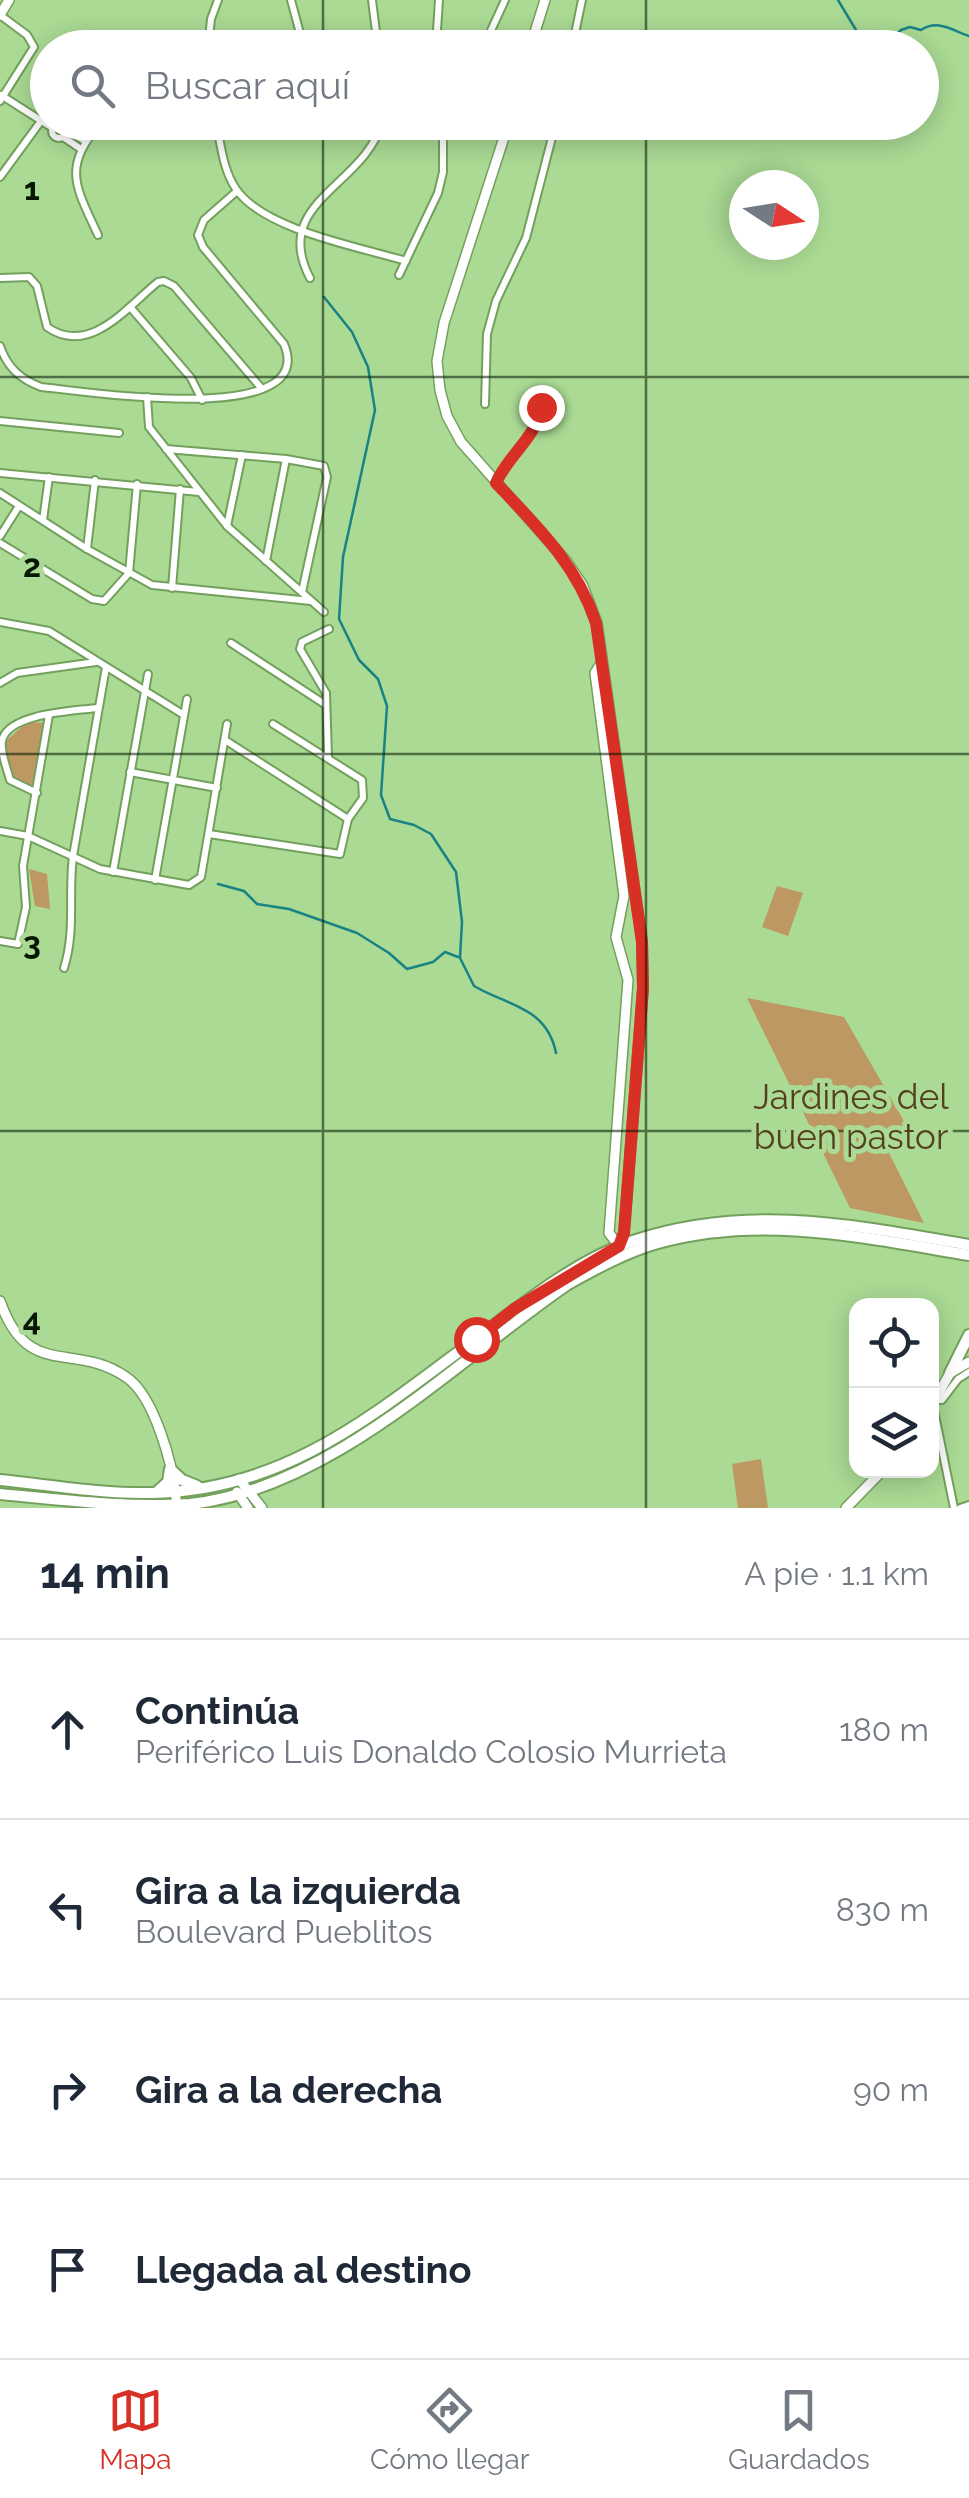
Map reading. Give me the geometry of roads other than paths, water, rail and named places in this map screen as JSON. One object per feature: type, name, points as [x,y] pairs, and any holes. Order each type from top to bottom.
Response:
[{"type":"main road","points":[[0,1480],[155,1493],[238,1486],[334,1442],[514,1309],[619,1246],[698,1226],[774,1218],[969,1246]]},
{"type":"main road","points":[[0,1494],[110,1504],[177,1505],[338,1451],[516,1320],[607,1262],[636,1250],[698,1235],[768,1228],[803,1229],[969,1258]]},
{"type":"main road","points":[[619,1246],[636,1250]]},
{"type":"main road","points":[[607,1262],[619,1246]]},
{"type":"main road","points":[[950,1373],[969,1335]]},
{"type":"main road","points":[[170,1469],[187,1483],[203,1487]]},
{"type":"main road","points":[[155,1493],[168,1482],[170,1469]]},
{"type":"street","points":[[9,0],[0,15],[30,40]]},
{"type":"street","points":[[210,30],[218,0]]},
{"type":"street","points":[[291,0],[299,30]]},
{"type":"street","points":[[372,0],[376,30]]},
{"type":"street","points":[[437,30],[439,0]]},
{"type":"street","points":[[491,30],[505,0]]},
{"type":"street","points":[[536,30],[545,0]]},
{"type":"street","points":[[576,30],[582,0]]},
{"type":"street","points":[[30,53],[1,97],[30,114]]},
{"type":"street","points":[[0,177],[30,136]]},
{"type":"street","points":[[75,140],[83,145]]},
{"type":"street","points":[[87,140],[76,162],[76,179],[98,234]]},
{"type":"street","points":[[220,140],[237,191],[252,205],[301,228],[406,261]]},
{"type":"street","points":[[310,278],[300,259],[301,228],[307,214],[358,164],[374,140]]},
{"type":"street","points":[[399,274],[438,193],[443,172],[443,140]]},
{"type":"street","points":[[503,140],[444,322],[437,362],[442,403],[452,428],[496,483],[549,538],[583,586],[596,623],[641,934],[643,988],[632,1110],[623,1142]]},
{"type":"street","points":[[484,404],[487,334],[496,301],[526,238],[551,140]]},
{"type":"street","points":[[0,346],[7,364],[41,386],[203,401],[262,389],[287,365],[284,344],[203,247],[198,235],[204,220],[237,191]]},
{"type":"street","points":[[0,278],[29,277],[37,286],[46,327],[62,334],[90,335],[164,280],[174,286],[262,389]]},
{"type":"street","points":[[131,308],[190,378],[203,401]]},
{"type":"street","points":[[147,397],[146,422],[227,526],[324,612]]},
{"type":"street","points":[[496,483],[504,465],[536,428],[541,407],[536,400]]},
{"type":"street","points":[[0,421],[119,433]]},
{"type":"street","points":[[166,449],[286,459],[327,469],[302,592]]},
{"type":"street","points":[[227,526],[242,454]]},
{"type":"street","points":[[266,562],[286,459]]},
{"type":"street","points":[[0,473],[200,493]]},
{"type":"street","points":[[43,521],[48,476]]},
{"type":"street","points":[[87,549],[94,480]]},
{"type":"street","points":[[19,506],[0,539],[92,599],[104,601],[128,574],[137,484]]},
{"type":"street","points":[[172,588],[180,489]]},
{"type":"street","points":[[0,493],[152,586],[311,600]]},
{"type":"street","points":[[0,622],[49,631],[184,715]]},
{"type":"street","points":[[328,759],[326,694],[300,649],[302,642],[329,630]]},
{"type":"street","points":[[231,643],[327,706]]},
{"type":"street","points":[[602,662],[595,673],[624,896],[618,945],[628,980],[619,1109],[624,1233],[619,1246]]},
{"type":"street","points":[[0,682],[18,674],[102,664]]},
{"type":"street","points":[[64,968],[73,933],[73,856],[102,664]]},
{"type":"street","points":[[112,872],[148,674]]},
{"type":"street","points":[[155,880],[187,698]]},
{"type":"street","points":[[37,793],[10,780],[1,742],[4,735],[24,720],[96,708]]},
{"type":"street","points":[[0,941],[18,944],[26,908],[23,866],[50,715]]},
{"type":"street","points":[[0,831],[28,836],[112,872],[189,885],[197,883],[201,878],[227,724]]},
{"type":"street","points":[[209,834],[340,854],[348,819],[363,798],[362,780],[273,724]]},
{"type":"street","points":[[225,740],[348,819]]},
{"type":"street","points":[[130,772],[217,788]]},
{"type":"street","points":[[609,792],[620,790]]},
{"type":"street","points":[[618,926],[641,934]]},
{"type":"street","points":[[619,1109],[624,1113],[632,1110]]},
{"type":"street","points":[[0,1300],[11,1328],[22,1342],[49,1354],[108,1368],[134,1383],[149,1405],[176,1490],[177,1505]]},
{"type":"street","points":[[939,1392],[950,1373],[969,1362]]},
{"type":"street","points":[[939,1401],[969,1372]]},
{"type":"street","points":[[939,1429],[957,1508],[969,1506]]},
{"type":"street","points":[[846,1508],[875,1478]]},
{"type":"street","points":[[238,1486],[248,1508]]},
{"type":"street","points":[[238,1486],[262,1508]]},
{"type":"waterway","points":[[838,0],[856,30]]},
{"type":"waterway","points":[[921,30],[939,25],[969,36]]},
{"type":"waterway","points":[[901,30],[921,30]]},
{"type":"waterway","points":[[324,297],[352,332],[368,367],[375,410],[343,557],[339,619],[359,660],[378,679],[387,706],[381,795],[390,819],[431,834],[456,872],[462,922],[460,958],[474,986],[535,1017],[544,1026],[556,1053]]},
{"type":"waterway","points":[[218,884],[244,891],[257,904],[289,909],[357,933],[407,969],[433,962],[445,952],[458,957]]},
{"type":"park label","name":"Jardines del buen pastor","points":[[851,1116]]}]
